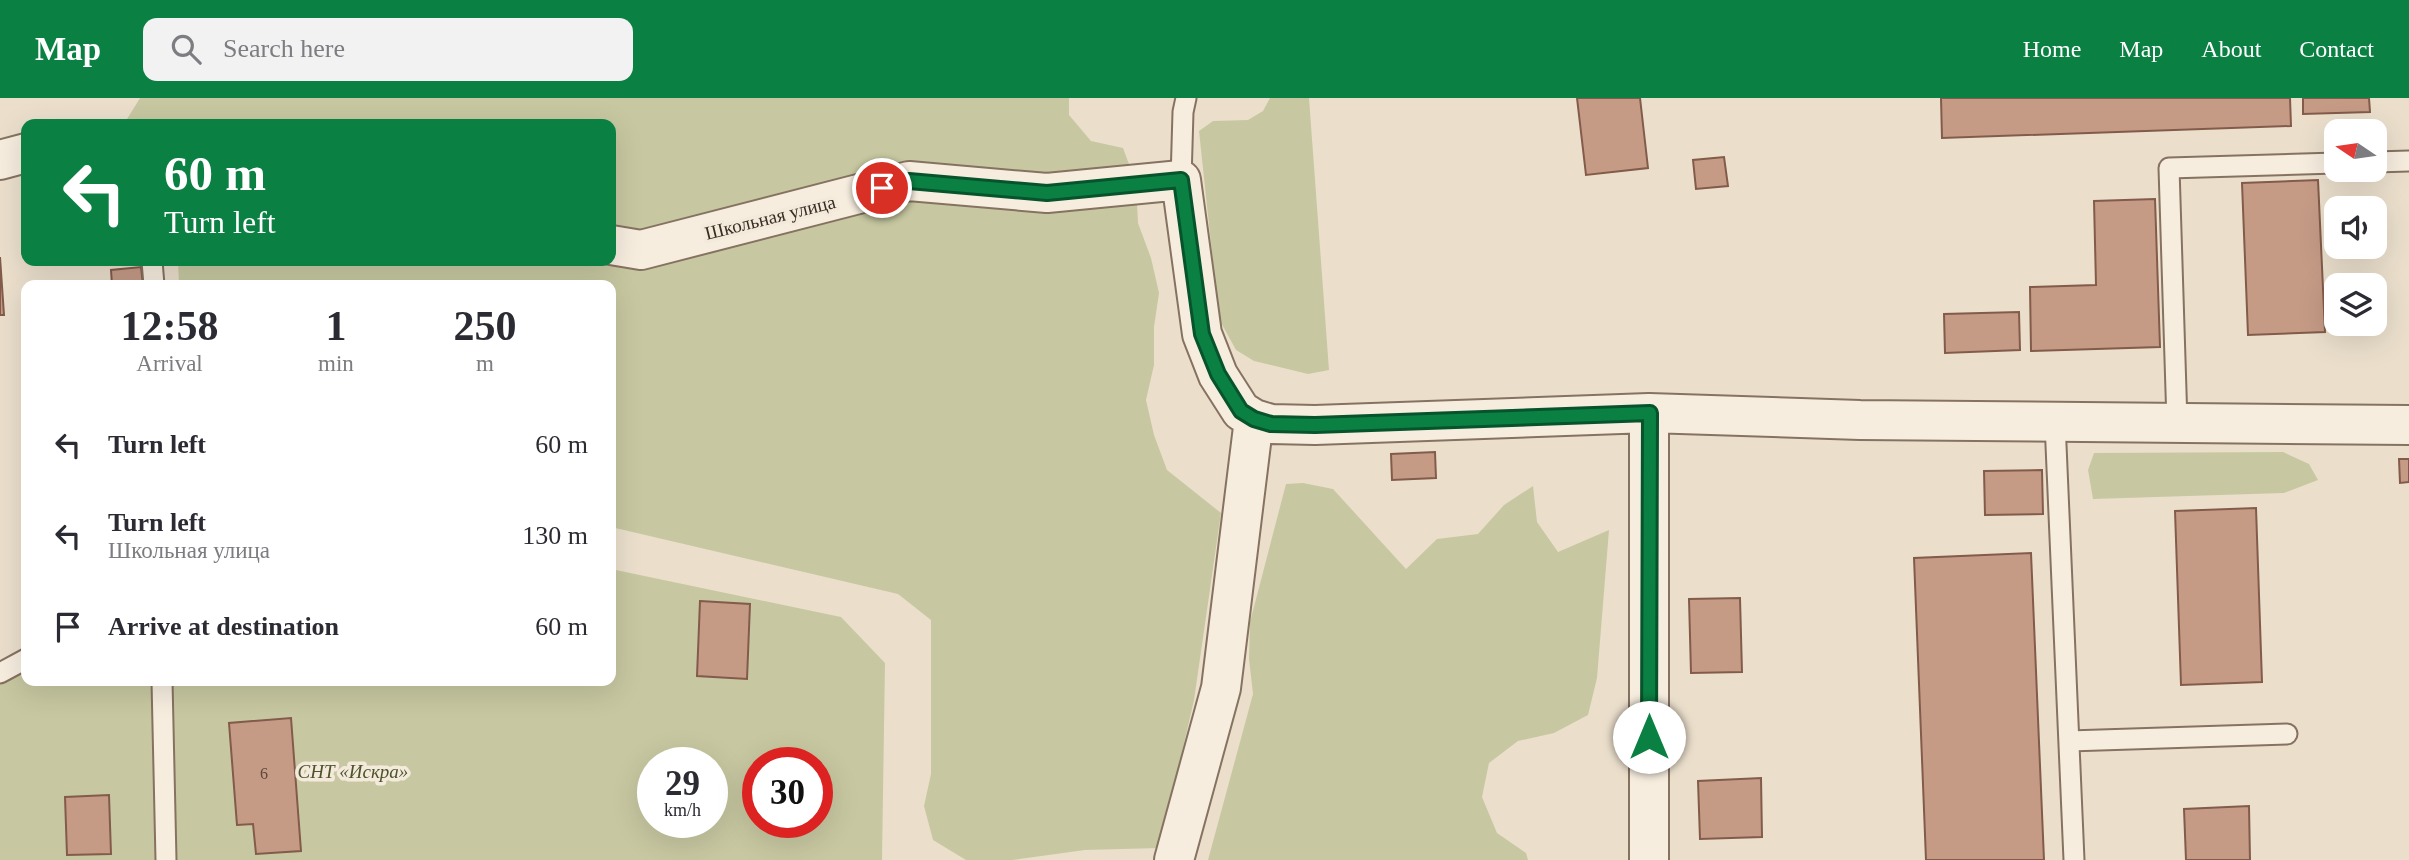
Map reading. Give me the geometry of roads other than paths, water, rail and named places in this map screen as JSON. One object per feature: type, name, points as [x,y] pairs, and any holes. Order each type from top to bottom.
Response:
[{"type":"street","points":[[0,160],[21,154]]},
{"type":"street","name":"Школьная улица","points":[[616,246],[641,250],[909,181],[1047,193],[1181,180]]},
{"type":"street","points":[[1181,180],[1202,334],[1218,374],[1241,411],[1254,419],[1271,424],[1315,425],[1650,413],[1860,420],[2409,425]]},
{"type":"street","points":[[1649,860],[1650,413]]},
{"type":"street","points":[[1174,860],[1221,688],[1254,419]]},
{"type":"lane","points":[[1181,180],[1183,112],[1186,98]]},
{"type":"lane","points":[[2387,162],[2409,161]]},
{"type":"lane","points":[[2177,423],[2169,168],[2324,163]]},
{"type":"lane","points":[[2055,422],[2074,860]]},
{"type":"lane","points":[[0,673],[21,662]]},
{"type":"lane","points":[[162,686],[166,860]]},
{"type":"lane","points":[[2069,741],[2287,734]]},
{"type":"park label","name":"СНТ «Искра»","points":[[353,771]]}]
